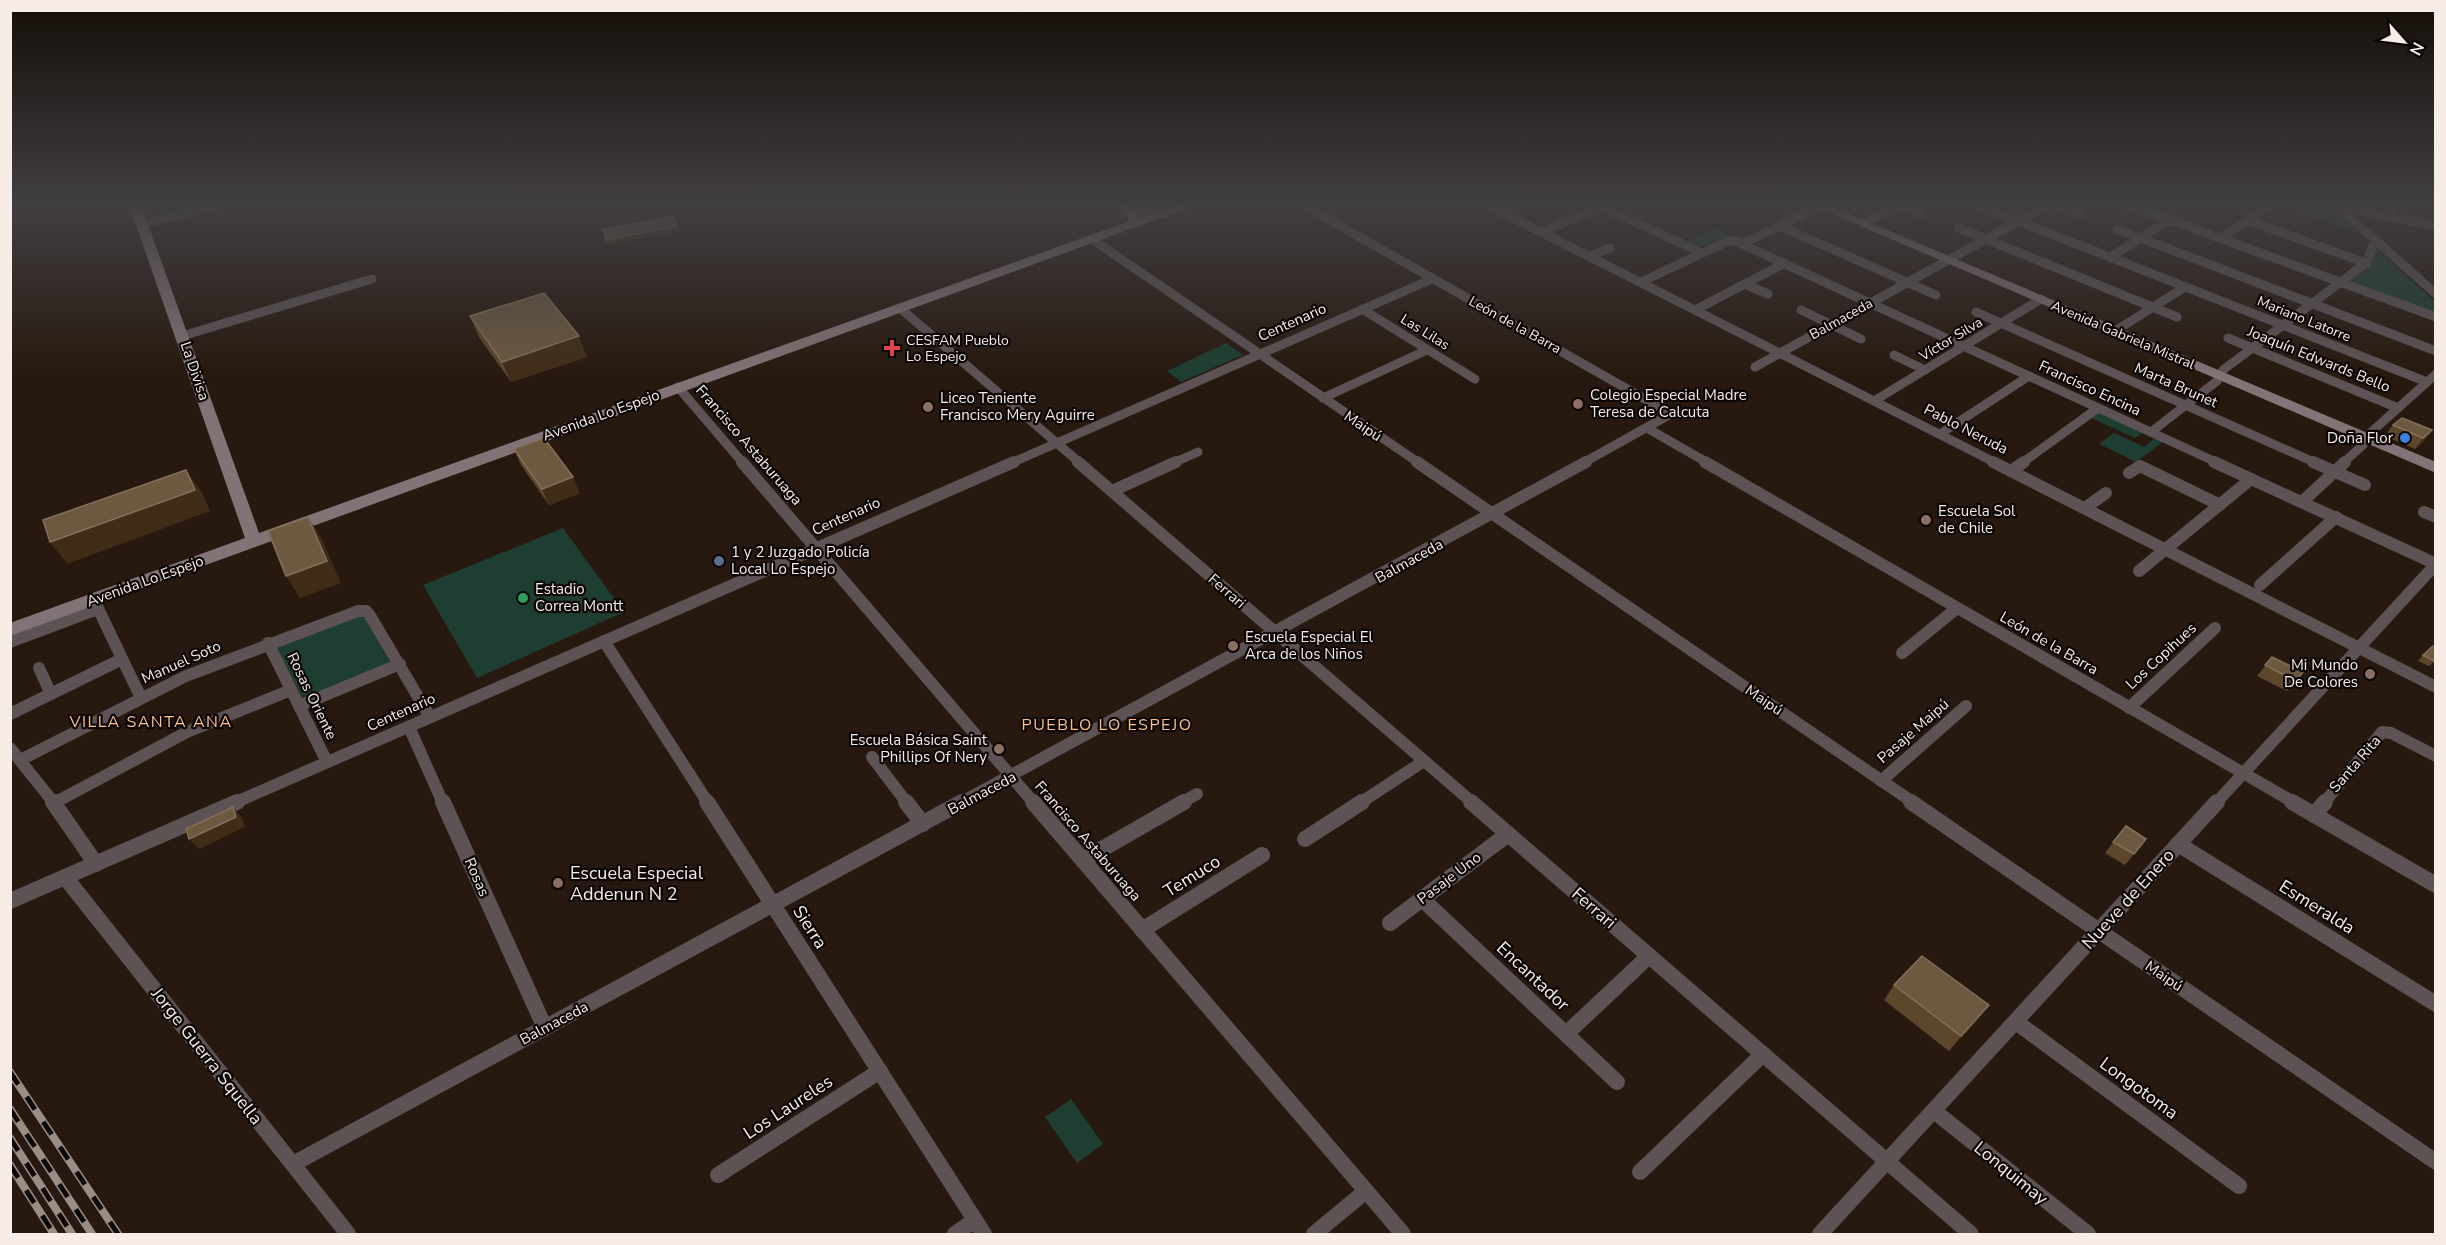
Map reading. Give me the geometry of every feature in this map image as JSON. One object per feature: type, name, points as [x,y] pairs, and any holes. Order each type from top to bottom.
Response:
[{"type":"main road","name":"La Divisa","points":[[155,260],[254,541]]},
{"type":"main road","name":"Avenida Lo Espejo","points":[[10,630],[96,604],[254,541],[1033,260]]},
{"type":"main road","name":"Avenida Gabriela Mistral","points":[[1948,260],[2436,468]]},
{"type":"street","name":"Maipú","points":[[1123,260],[2436,1162]]},
{"type":"street","name":"León de la Barra","points":[[1399,260],[1652,402],[1667,414]]},
{"type":"street","name":"Pablo Neruda","points":[[1598,260],[2436,687]]},
{"type":"street","points":[[1641,282],[1687,260]]},
{"type":"street","name":"Francisco Encina","points":[[1778,260],[2436,564]]},
{"type":"street","points":[[1858,260],[1936,295]]},
{"type":"street","name":"Balmaceda","points":[[1755,367],[1948,260]]},
{"type":"street","points":[[2038,260],[2177,317]]},
{"type":"street","name":"Mariano Latorre","points":[[2118,260],[2427,382]]},
{"type":"street","points":[[2198,260],[2436,351]]},
{"type":"street","points":[[2280,260],[2436,317]]},
{"type":"street","points":[[2361,260],[2366,262]]},
{"type":"street","points":[[2397,260],[2436,294]]},
{"type":"street","points":[[2151,432],[2217,381],[2223,370],[2366,262]]},
{"type":"street","points":[[1695,310],[1785,263]]},
{"type":"street","points":[[2416,277],[2436,278]]},
{"type":"street","points":[[182,336],[372,279]]},
{"type":"street","name":"Centenario","points":[[10,901],[1432,279]]},
{"type":"street","points":[[1745,284],[1768,294]]},
{"type":"street","points":[[2115,331],[2186,286]]},
{"type":"street","name":"Víctor Silva","points":[[1874,401],[2041,299]]},
{"type":"street","name":"Ferrari","points":[[900,308],[1971,1234]]},
{"type":"street","name":"Las Lilas","points":[[1362,309],[1475,379]]},
{"type":"street","points":[[1801,310],[1861,339]]},
{"type":"street","name":"Marta Brunet","points":[[1976,312],[2365,485]]},
{"type":"street","name":"Joaquín Edwards Bello","points":[[2228,338],[2398,408]]},
{"type":"street","points":[[1323,398],[1428,350]]},
{"type":"street","points":[[1894,355],[1925,370]]},
{"type":"street","points":[[2302,502],[2436,374]]},
{"type":"street","points":[[1940,434],[2029,376]]},
{"type":"street","name":"Francisco Astaburuaga","points":[[678,387],[1403,1234]]},
{"type":"street","points":[[2011,471],[2098,408]]},
{"type":"street","name":"Balmaceda","points":[[293,1164],[1493,515],[1647,428],[1667,414]]},
{"type":"street","name":"León de la Barra","points":[[1647,428],[2242,774],[2434,880]]},
{"type":"street","points":[[1112,491],[1198,452]]},
{"type":"street","points":[[2129,473],[2140,466],[2220,505]]},
{"type":"street","points":[[2139,571],[2251,479]]},
{"type":"street","points":[[2085,508],[2106,493]]},
{"type":"street","points":[[2424,512],[2436,517]]},
{"type":"street","points":[[2260,585],[2336,518]]},
{"type":"street","name":"Nueve de Enero","points":[[1820,1234],[2436,564]]},
{"type":"street","points":[[10,642],[96,604],[141,698]]},
{"type":"street","points":[[1902,653],[1957,608]]},
{"type":"street","name":"Manuel Soto","points":[[20,760],[186,676],[363,611],[369,614],[400,664]]},
{"type":"street","name":"Los Copihues","points":[[2129,708],[2215,628]]},
{"type":"street","name":"Sierra","points":[[604,641],[980,1227]]},
{"type":"street","name":"Rosas Oriente","points":[[268,644],[327,762]]},
{"type":"street","points":[[10,714],[122,659]]},
{"type":"street","points":[[299,706],[400,664],[430,717]]},
{"type":"street","points":[[39,668],[51,694]]},
{"type":"street","points":[[54,803],[187,732],[291,690]]},
{"type":"street","name":"Pasaje Maipú","points":[[1881,781],[1966,706]]},
{"type":"street","name":"Rosas","points":[[409,726],[544,1028]]},
{"type":"street","name":"Santa Rita","points":[[2314,815],[2382,732],[2391,733],[2436,756]]},
{"type":"street","points":[[10,748],[54,803],[96,864]]},
{"type":"street","points":[[872,758],[923,824]]},
{"type":"street","points":[[1305,839],[1424,761]]},
{"type":"street","points":[[1083,861],[1197,794]]},
{"type":"street","name":"Pasaje Uno","points":[[1390,923],[1508,834]]},
{"type":"street","name":"Esmeralda","points":[[2178,844],[2436,1004]]},
{"type":"street","name":"Temuco","points":[[1142,930],[1262,855]]},
{"type":"street","name":"Jorge Guerra Squella","points":[[65,877],[348,1234]]},
{"type":"street","name":"Encantador","points":[[1422,899],[1617,1082]]},
{"type":"street","points":[[1566,1034],[1649,956]]},
{"type":"street","name":"Longotoma","points":[[2016,1022],[2239,1186]]},
{"type":"street","points":[[1640,1172],[1763,1054]]},
{"type":"street","name":"Los Laureles","points":[[718,1175],[880,1071]]},
{"type":"street","name":"Lonquimay","points":[[1934,1111],[2088,1234]]},
{"type":"street","points":[[1314,1234],[1366,1191]]},
{"type":"street","points":[[955,1234],[980,1227]]},
{"type":"green space","points":[[2365,260],[2389,260],[2435,302],[2435,314],[2346,282]]},
{"type":"green space","points":[[1226,343],[1243,355],[1181,382],[1167,371]]},
{"type":"green space","points":[[2101,411],[2144,432],[2135,438],[2091,418]]},
{"type":"green space","points":[[2114,433],[2144,447],[2155,438],[2163,442],[2136,462],[2099,444]]},
{"type":"green space","name":"Estadio Correa Montt","points":[[563,528],[624,612],[477,678],[423,585]]},
{"type":"green space","points":[[353,616],[364,617],[391,664],[304,700],[275,645]]},
{"type":"green space","points":[[1071,1099],[1103,1144],[1077,1163],[1045,1117]]},
{"type":"building","points":[[544,293],[579,336],[502,362],[470,316]]},
{"type":"building","points":[[2402,418],[2432,430],[2423,438],[2393,425]]},
{"type":"building","points":[[544,438],[573,477],[542,489],[514,449]]},
{"type":"building","points":[[186,470],[195,490],[50,542],[43,520]]},
{"type":"building","points":[[308,517],[327,561],[286,576],[268,531]]},
{"type":"building","points":[[2433,646],[2436,648],[2436,660],[2434,661],[2423,655]]},
{"type":"building","points":[[2272,657],[2303,672],[2296,681],[2265,665]]},
{"type":"building","points":[[233,807],[236,817],[189,839],[186,829]]},
{"type":"building","points":[[2126,826],[2146,839],[2134,854],[2113,842]]},
{"type":"building","points":[[1922,956],[1989,1005],[1961,1036],[1894,985]]},
{"type":"railway","points":[[10,1072],[118,1234]]},
{"type":"railway","points":[[10,1109],[92,1234]]},
{"type":"railway","points":[[10,1138],[72,1234]]},
{"type":"railway","points":[[10,1165],[54,1234]]},
{"type":"place","name":"CESFAM Pueblo Lo Espejo","points":[[892,348]]},
{"type":"place","name":"Colegio Especial Madre Teresa de Calcuta","points":[[1578,404]]},
{"type":"place","name":"Liceo Teniente Francisco Mery Aguirre","points":[[928,407]]},
{"type":"place","name":"Doña Flor","points":[[2405,438]]},
{"type":"place","name":"Escuela Sol de Chile","points":[[1926,520]]},
{"type":"place","name":"1 y 2 Juzgado Policía Local Lo Espejo","points":[[719,561]]},
{"type":"place","name":"Estadio Correa Montt","points":[[523,598]]},
{"type":"place","name":"Escuela Especial El Arca de los Niños","points":[[1233,646]]},
{"type":"place","name":"Mi Mundo De Colores","points":[[2370,674]]},
{"type":"place","name":"Escuela Básica Saint Phillips Of Nery","points":[[999,749]]},
{"type":"place","name":"Escuela Especial Addenun N 2","points":[[558,883]]},
{"type":"district","name":"VILLA SANTA ANA","points":[[151,722]]},
{"type":"district","name":"PUEBLO LO ESPEJO","points":[[1107,725]]}]
